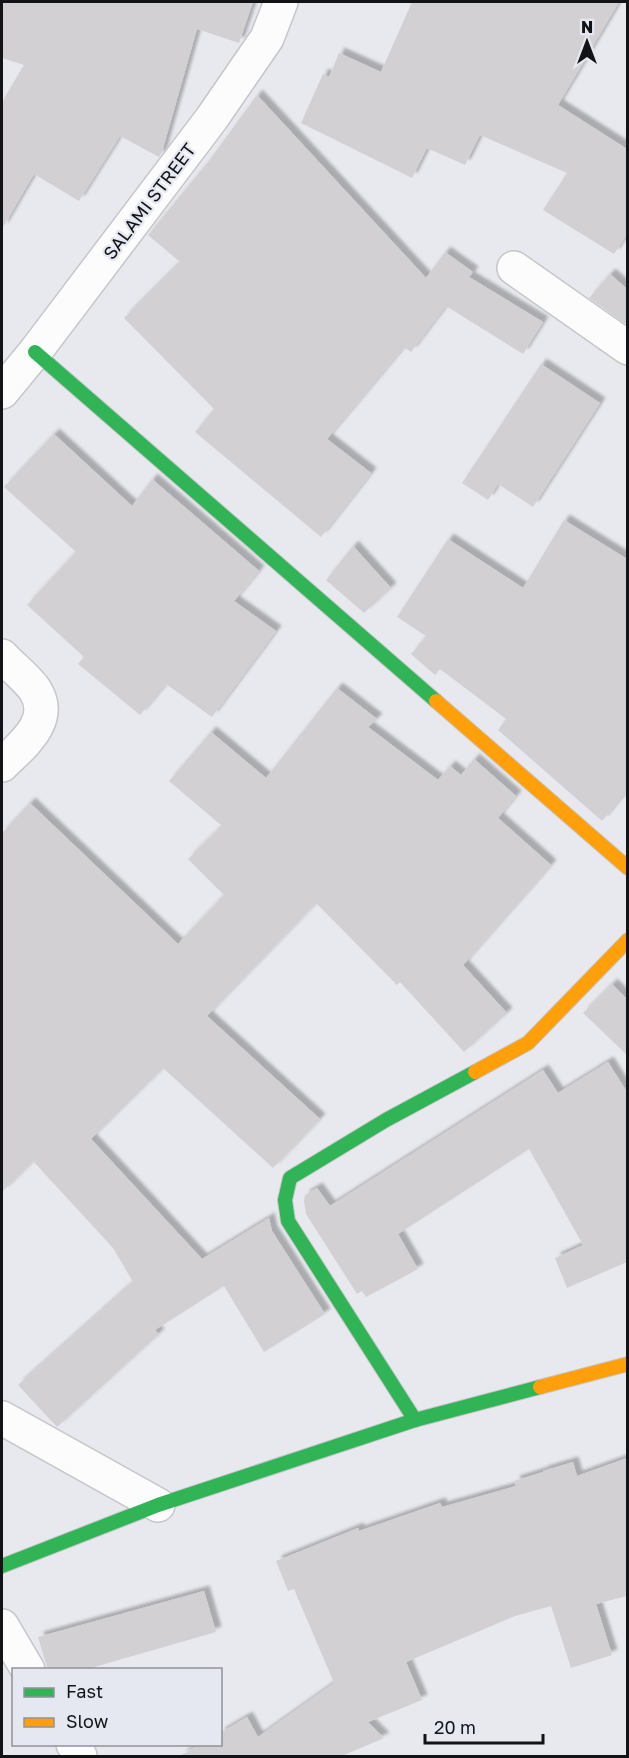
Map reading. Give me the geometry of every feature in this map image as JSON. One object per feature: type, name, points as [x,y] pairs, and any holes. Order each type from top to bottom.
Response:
[{"type":"street","name":"SALAMI STREET","points":[[2,392],[35,352],[212,118],[267,38],[281,2]]},
{"type":"street","points":[[514,268],[627,348]]},
{"type":"street","points":[[35,352],[627,868]]},
{"type":"street","points":[[2,656],[36,691],[41,713],[34,733],[2,765]]},
{"type":"street","points":[[415,1420],[288,1221],[285,1200],[290,1178],[386,1120],[528,1042],[627,940]]},
{"type":"street","points":[[2,1566],[158,1505],[415,1420],[627,1364]]},
{"type":"street","points":[[2,1418],[158,1505]]},
{"type":"street","points":[[2,1626],[27,1668]]},
{"type":"building","points":[[2,2],[253,2],[239,43],[197,29],[159,157],[120,136],[79,201],[34,174],[2,229],[2,102],[24,65],[2,58]]},
{"type":"building","points":[[412,2],[619,2],[558,105],[627,149],[627,234],[614,254],[543,210],[567,173],[480,135],[465,165],[427,148],[412,178],[301,123],[323,74],[329,77],[339,53],[381,72]]},
{"type":"building","points":[[257,95],[426,278],[445,252],[473,272],[469,277],[543,322],[523,354],[446,306],[411,352],[404,347],[327,439],[371,473],[321,537],[195,432],[214,409],[124,318],[180,262],[148,235],[209,161]]},
{"type":"building","points":[[610,274],[627,289],[627,325],[589,298]]},
{"type":"building","points":[[541,364],[600,403],[533,507],[498,484],[488,500],[462,483]]},
{"type":"building","points":[[54,434],[132,506],[152,479],[259,571],[234,601],[276,631],[212,717],[166,684],[140,715],[78,664],[84,657],[27,605],[76,552],[4,487]]},
{"type":"building","points":[[564,520],[627,559],[627,791],[602,821],[498,730],[506,719],[440,669],[435,675],[411,654],[426,636],[397,617],[448,539],[523,588]]},
{"type":"building","points":[[353,546],[391,588],[364,613],[326,580]]},
{"type":"building","points":[[337,688],[377,719],[368,727],[438,780],[450,766],[461,775],[474,759],[516,796],[498,818],[551,865],[463,965],[507,1013],[464,1052],[400,982],[397,985],[316,903],[207,1016],[320,1119],[273,1168],[163,1068],[91,1139],[202,1259],[269,1218],[272,1231],[325,1314],[264,1352],[224,1286],[155,1330],[159,1334],[57,1427],[18,1385],[133,1282],[113,1248],[33,1161],[2,1192],[2,833],[30,803],[178,944],[224,895],[188,859],[222,826],[169,781],[211,732],[266,778]]},
{"type":"building","points":[[612,984],[627,999],[627,1055],[583,1013]]},
{"type":"building","points":[[608,1062],[627,1092],[627,1262],[567,1288],[555,1258],[583,1245],[529,1149],[398,1234],[418,1269],[366,1297],[362,1291],[357,1294],[306,1214],[305,1195],[317,1188],[330,1206],[543,1070],[558,1093]]},
{"type":"building","points":[[627,1458],[627,1596],[596,1604],[612,1655],[571,1668],[551,1606],[515,1616],[406,1662],[422,1700],[368,1722],[384,1738],[342,1756],[180,1756],[197,1746],[222,1746],[222,1732],[247,1717],[258,1737],[334,1683],[294,1589],[288,1591],[276,1561],[358,1528],[359,1531],[440,1503],[442,1507],[516,1486],[514,1481],[573,1462],[577,1476]]},
{"type":"building","points":[[204,1591],[216,1632],[91,1668],[47,1668],[38,1637]]},
{"type":"traffic: fast","points":[[35,352],[436,701]]},
{"type":"traffic: fast","points":[[415,1420],[288,1221],[285,1200],[290,1178],[386,1120],[475,1072]]},
{"type":"traffic: fast","points":[[2,1566],[158,1505],[415,1420],[540,1387]]},
{"type":"traffic: slow","points":[[436,701],[628,868]]},
{"type":"traffic: slow","points":[[475,1072],[528,1043],[628,940]]},
{"type":"traffic: slow","points":[[540,1387],[628,1364]]}]
